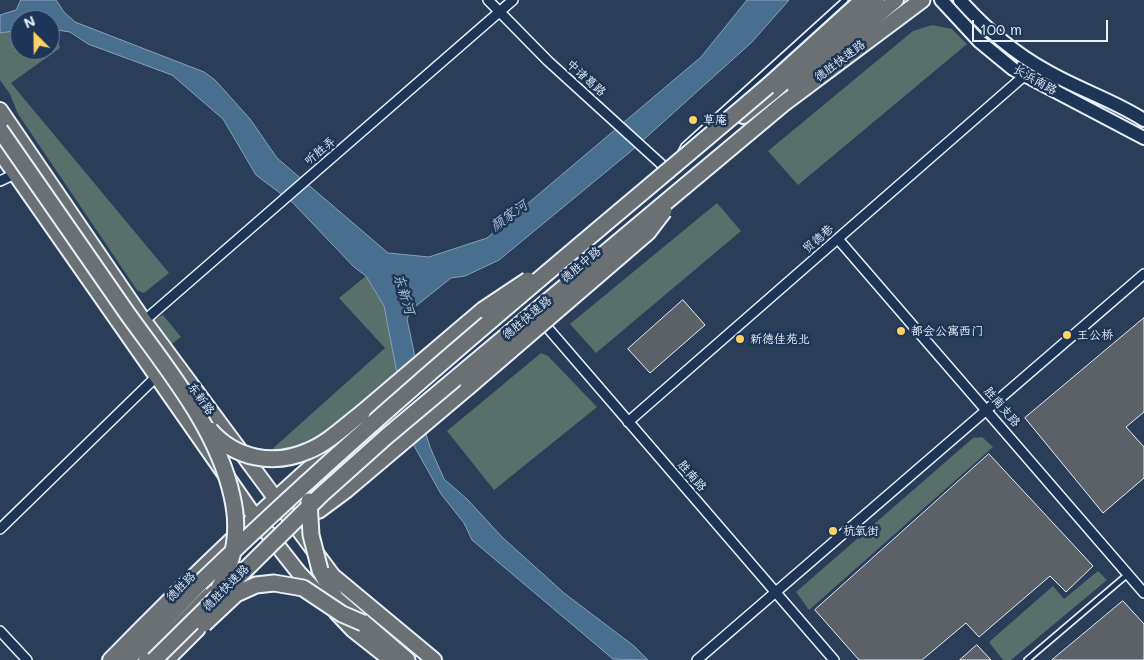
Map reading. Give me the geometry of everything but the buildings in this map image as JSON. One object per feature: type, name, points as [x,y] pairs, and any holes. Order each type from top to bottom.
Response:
[{"type":"highway","name":"德胜快速路","points":[[126,660],[200,584],[313,477],[768,86],[862,0]]},
{"type":"highway","name":"德胜快速路","points":[[154,660],[314,502],[380,442],[783,104],[922,0]]},
{"type":"highway","points":[[0,130],[198,417],[222,462],[232,494],[236,523],[234,552],[227,574],[197,629]]},
{"type":"highway","points":[[290,518],[319,510],[346,490],[648,232],[685,186]]},
{"type":"highway","points":[[198,417],[215,436],[233,450],[248,456],[274,459],[290,457],[310,450],[362,413],[483,310],[591,237]]},
{"type":"highway","points":[[362,413],[332,452],[314,482],[309,501],[309,518],[315,555],[336,598],[407,660]]},
{"type":"highway","points":[[166,660],[236,594],[256,585],[274,583],[303,588],[342,614],[363,623]]},
{"type":"main road","name":"德胜中路","points":[[255,517],[273,498],[578,238],[671,173],[774,92],[877,0]]},
{"type":"main road","name":"德胜中路","points":[[271,536],[333,477],[427,396],[896,0]]},
{"type":"main road","name":"长浜南路","points":[[942,0],[980,41],[1024,76],[1098,112],[1144,138]]},
{"type":"main road","name":"长浜南路","points":[[960,0],[980,21],[1024,57],[1046,71],[1144,120]]},
{"type":"main road","name":"东新路","points":[[0,110],[144,321],[273,498],[333,576],[434,660]]},
{"type":"main road","name":"东新路","points":[[0,152],[255,517],[299,573],[354,630],[391,660]]},
{"type":"main road","name":"德胜路","points":[[110,660],[181,587],[255,517]]},
{"type":"main road","name":"德胜路","points":[[146,660],[188,615],[271,536]]},
{"type":"street","name":"中诸葛路","points":[[488,0],[548,61],[671,173]]},
{"type":"street","name":"听胜弄","points":[[144,321],[513,0]]},
{"type":"street","name":"贸德巷","points":[[628,422],[1024,76]]},
{"type":"street","points":[[0,181],[15,174]]},
{"type":"street","name":"胜南支路","points":[[838,238],[1144,593]]},
{"type":"street","points":[[697,660],[1144,274]]},
{"type":"street","name":"胜南路","points":[[531,308],[834,660]]},
{"type":"street","points":[[0,529],[156,376]]},
{"type":"street","points":[[0,631],[27,660]]},
{"type":"lane","points":[[671,173],[684,146],[845,0]]},
{"type":"lane","points":[[1027,660],[1128,574]]},
{"type":"green space","points":[[0,17],[10,18],[10,60],[43,60],[11,83],[169,273],[144,293],[137,290],[18,114],[10,94],[0,80]]},
{"type":"green space","points":[[932,25],[952,29],[967,44],[798,185],[768,151],[913,31]]},
{"type":"green space","points":[[717,203],[741,231],[596,353],[570,324]]},
{"type":"green space","points":[[366,276],[384,306],[397,373],[322,435],[293,448],[270,451],[385,348],[339,298]]},
{"type":"green space","points":[[163,315],[181,337],[169,346],[151,320]]},
{"type":"green space","points":[[541,353],[548,356],[597,407],[494,490],[447,431]]},
{"type":"green space","points":[[982,437],[993,447],[809,610],[796,592],[973,438]]},
{"type":"green space","points":[[1098,571],[1107,580],[1011,660],[1003,660],[989,642],[1053,586],[1064,599]]},
{"type":"water","name":"东新河","points":[[21,0],[56,0],[64,12],[75,22],[204,72],[215,80],[250,119],[277,158],[388,253],[429,257],[487,238],[701,57],[747,0],[789,0],[752,42],[630,152],[499,260],[465,276],[451,278],[411,310],[407,319],[415,357],[397,373],[384,306],[366,276],[354,267],[292,202],[256,175],[223,119],[172,75],[88,44],[70,32],[60,30],[60,10],[16,10]]},
{"type":"water","points":[[10,12],[10,32],[0,33],[0,15]]},
{"type":"water","points":[[425,431],[444,479],[467,499],[502,537],[564,593],[634,646],[648,660],[613,659],[472,540],[464,523],[441,494],[412,442]]},
{"type":"place","name":"草庵","points":[[693,120]]},
{"type":"place","name":"都会公寓西门","points":[[901,331]]},
{"type":"place","name":"王公桥","points":[[1067,335]]},
{"type":"place","name":"新德佳苑北","points":[[740,339]]},
{"type":"place","name":"杭氧街","points":[[833,531]]},
{"type":"water label","name":"颜家河","points":[[509,216]]}]
